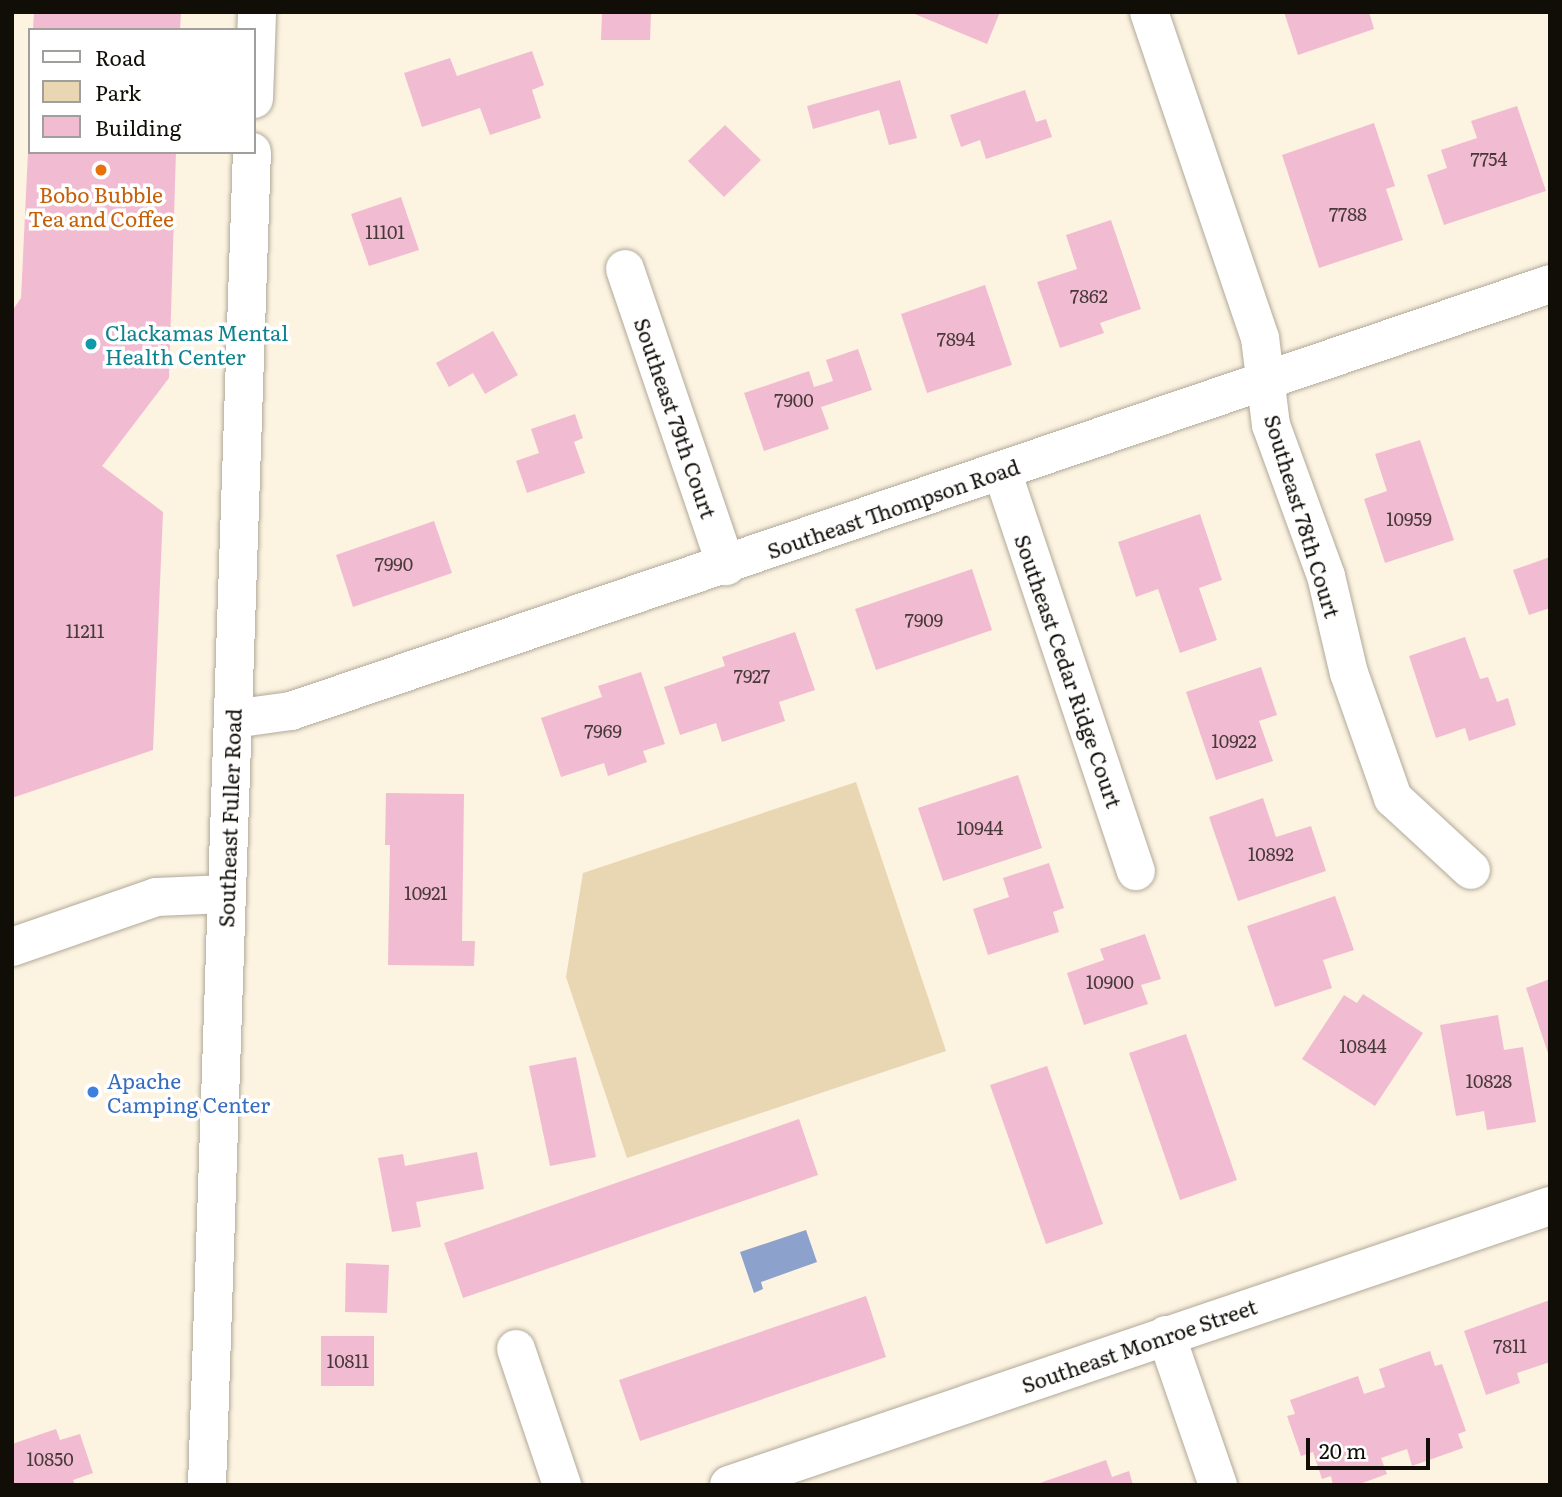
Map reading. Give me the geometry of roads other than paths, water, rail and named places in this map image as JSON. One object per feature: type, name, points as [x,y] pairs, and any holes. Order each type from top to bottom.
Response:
[{"type":"street","points":[[256,41],[257,12]]},
{"type":"street","name":"Southeast 78th Court","points":[[1149,12],[1260,338],[1271,425],[1326,576],[1349,673],[1393,798],[1471,870]]},
{"type":"street","name":"Southeast Fuller Road","points":[[207,1485],[252,154]]},
{"type":"street","name":"Southeast 79th Court","points":[[625,270],[726,566]]},
{"type":"street","name":"Southeast Thompson Road","points":[[233,719],[291,711],[726,566],[1550,284]]},
{"type":"street","name":"Southeast Cedar Ridge Court","points":[[1002,471],[1136,871]]},
{"type":"street","points":[[12,947],[156,897],[227,894]]},
{"type":"street","name":"Southeast Monroe Street","points":[[729,1485],[1550,1206]]},
{"type":"street","points":[[1166,1335],[1218,1485]]},
{"type":"street","points":[[516,1349],[562,1485]]},
{"type":"water","points":[[806,1230],[817,1262],[761,1282],[763,1289],[754,1293],[740,1252]]},
{"type":"place","name":"Bobo Bubble Tea and Coffee","points":[[101,170]]},
{"type":"place","name":"Clackamas Mental Health Center","points":[[91,344]]},
{"type":"place","name":"Apache Camping Center","points":[[93,1092]]}]
